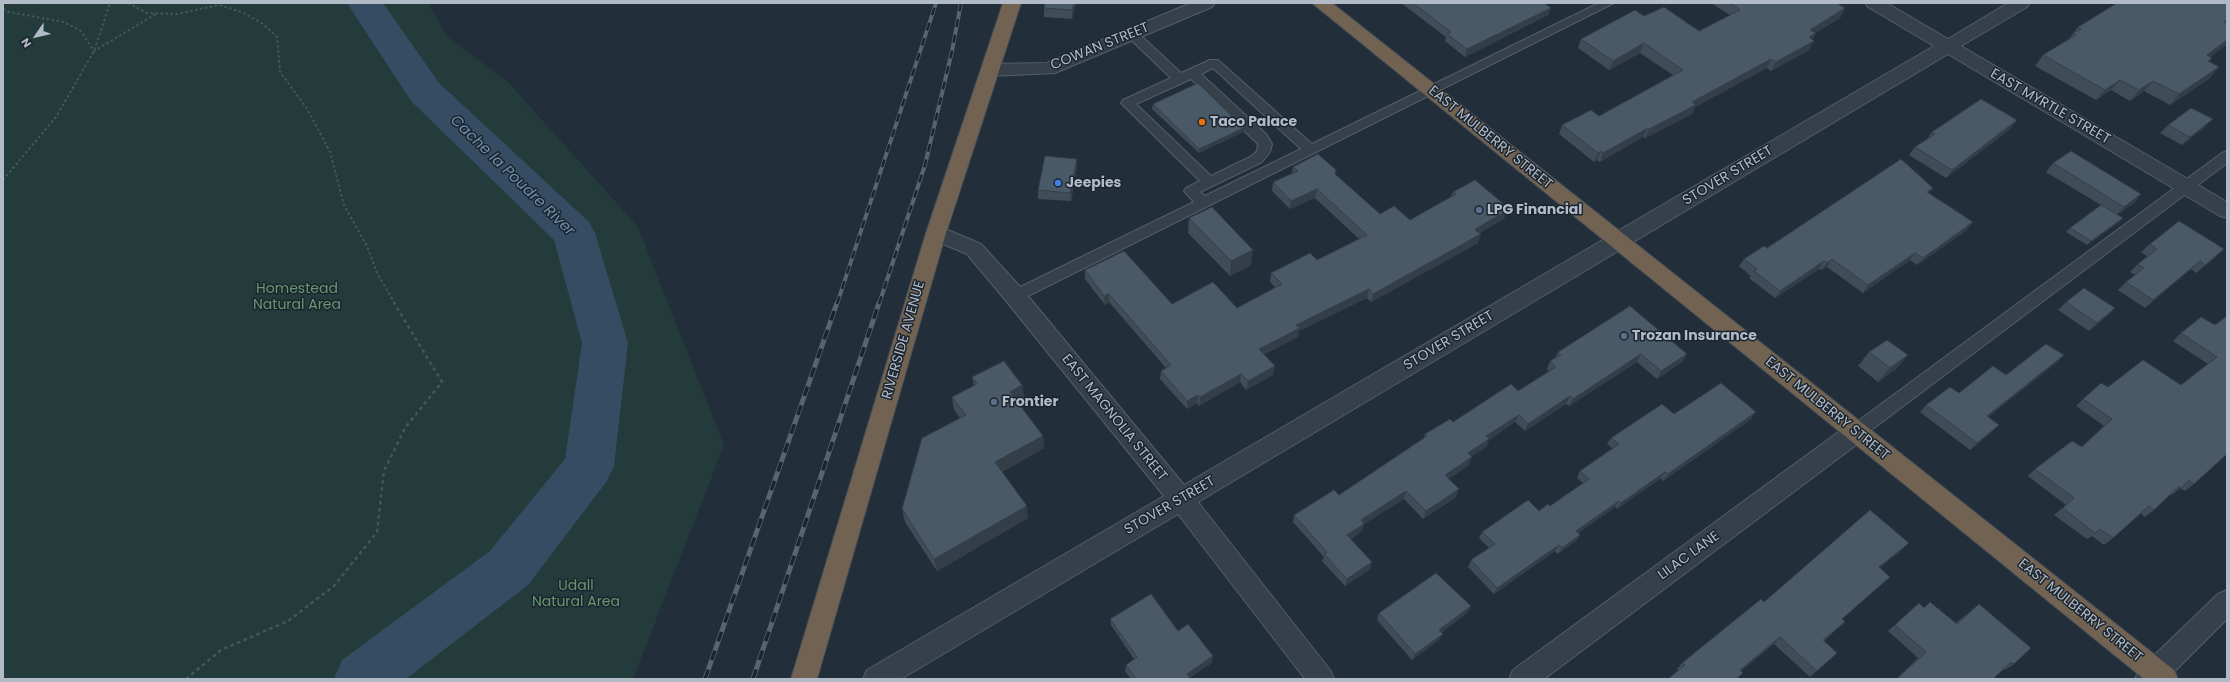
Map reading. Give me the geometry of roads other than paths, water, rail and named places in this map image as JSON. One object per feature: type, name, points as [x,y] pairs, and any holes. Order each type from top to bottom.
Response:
[{"type":"highway","name":"RIVERSIDE AVENUE","points":[[804,679],[936,233],[1012,3]]},
{"type":"highway","name":"EAST MULBERRY STREET","points":[[1321,3],[1856,432],[2156,677]]},
{"type":"street","name":"COWAN STREET","points":[[990,70],[1049,69],[1206,3]]},
{"type":"street","name":"EAST MYRTLE STREET","points":[[1874,3],[2227,211]]},
{"type":"street","name":"STOVER STREET","points":[[876,679],[2021,3]]},
{"type":"street","name":"EAST MAGNOLIA STREET","points":[[936,233],[974,249],[1015,296],[1181,499],[1321,679]]},
{"type":"street","name":"LILAC LANE","points":[[1522,679],[1856,432]]},
{"type":"street","points":[[2156,677],[2227,602]]},
{"type":"lane","points":[[1015,296],[1608,3]]},
{"type":"lane","points":[[1132,34],[1180,79]]},
{"type":"lane","points":[[1209,182],[1127,103],[1214,63],[1310,150]]},
{"type":"lane","points":[[1192,74],[1262,138],[1265,144],[1263,152],[1257,159],[1191,191],[1203,203]]},
{"type":"lane","points":[[1856,432],[2227,156]]},
{"type":"waterway","name":"Cache la Poudre River","points":[[362,679],[509,568],[589,466],[605,343],[574,233],[425,92],[365,3]]},
{"type":"railway","points":[[837,304],[936,3]]},
{"type":"railway","points":[[879,304],[925,165],[952,51],[961,3]]},
{"type":"railway","points":[[705,679],[837,303]]},
{"type":"railway","points":[[753,679],[879,303]]},
{"type":"place","name":"Taco Palace","points":[[1202,122]]},
{"type":"place","name":"Jeepies","points":[[1058,183]]},
{"type":"place","name":"LPG Financial","points":[[1479,210]]},
{"type":"place","name":"Trozan Insurance","points":[[1624,336]]},
{"type":"place","name":"Frontier","points":[[994,402]]},
{"type":"park label","name":"Homestead Natural Area","points":[[297,298]]},
{"type":"park label","name":"Udall Natural Area","points":[[576,594]]}]
